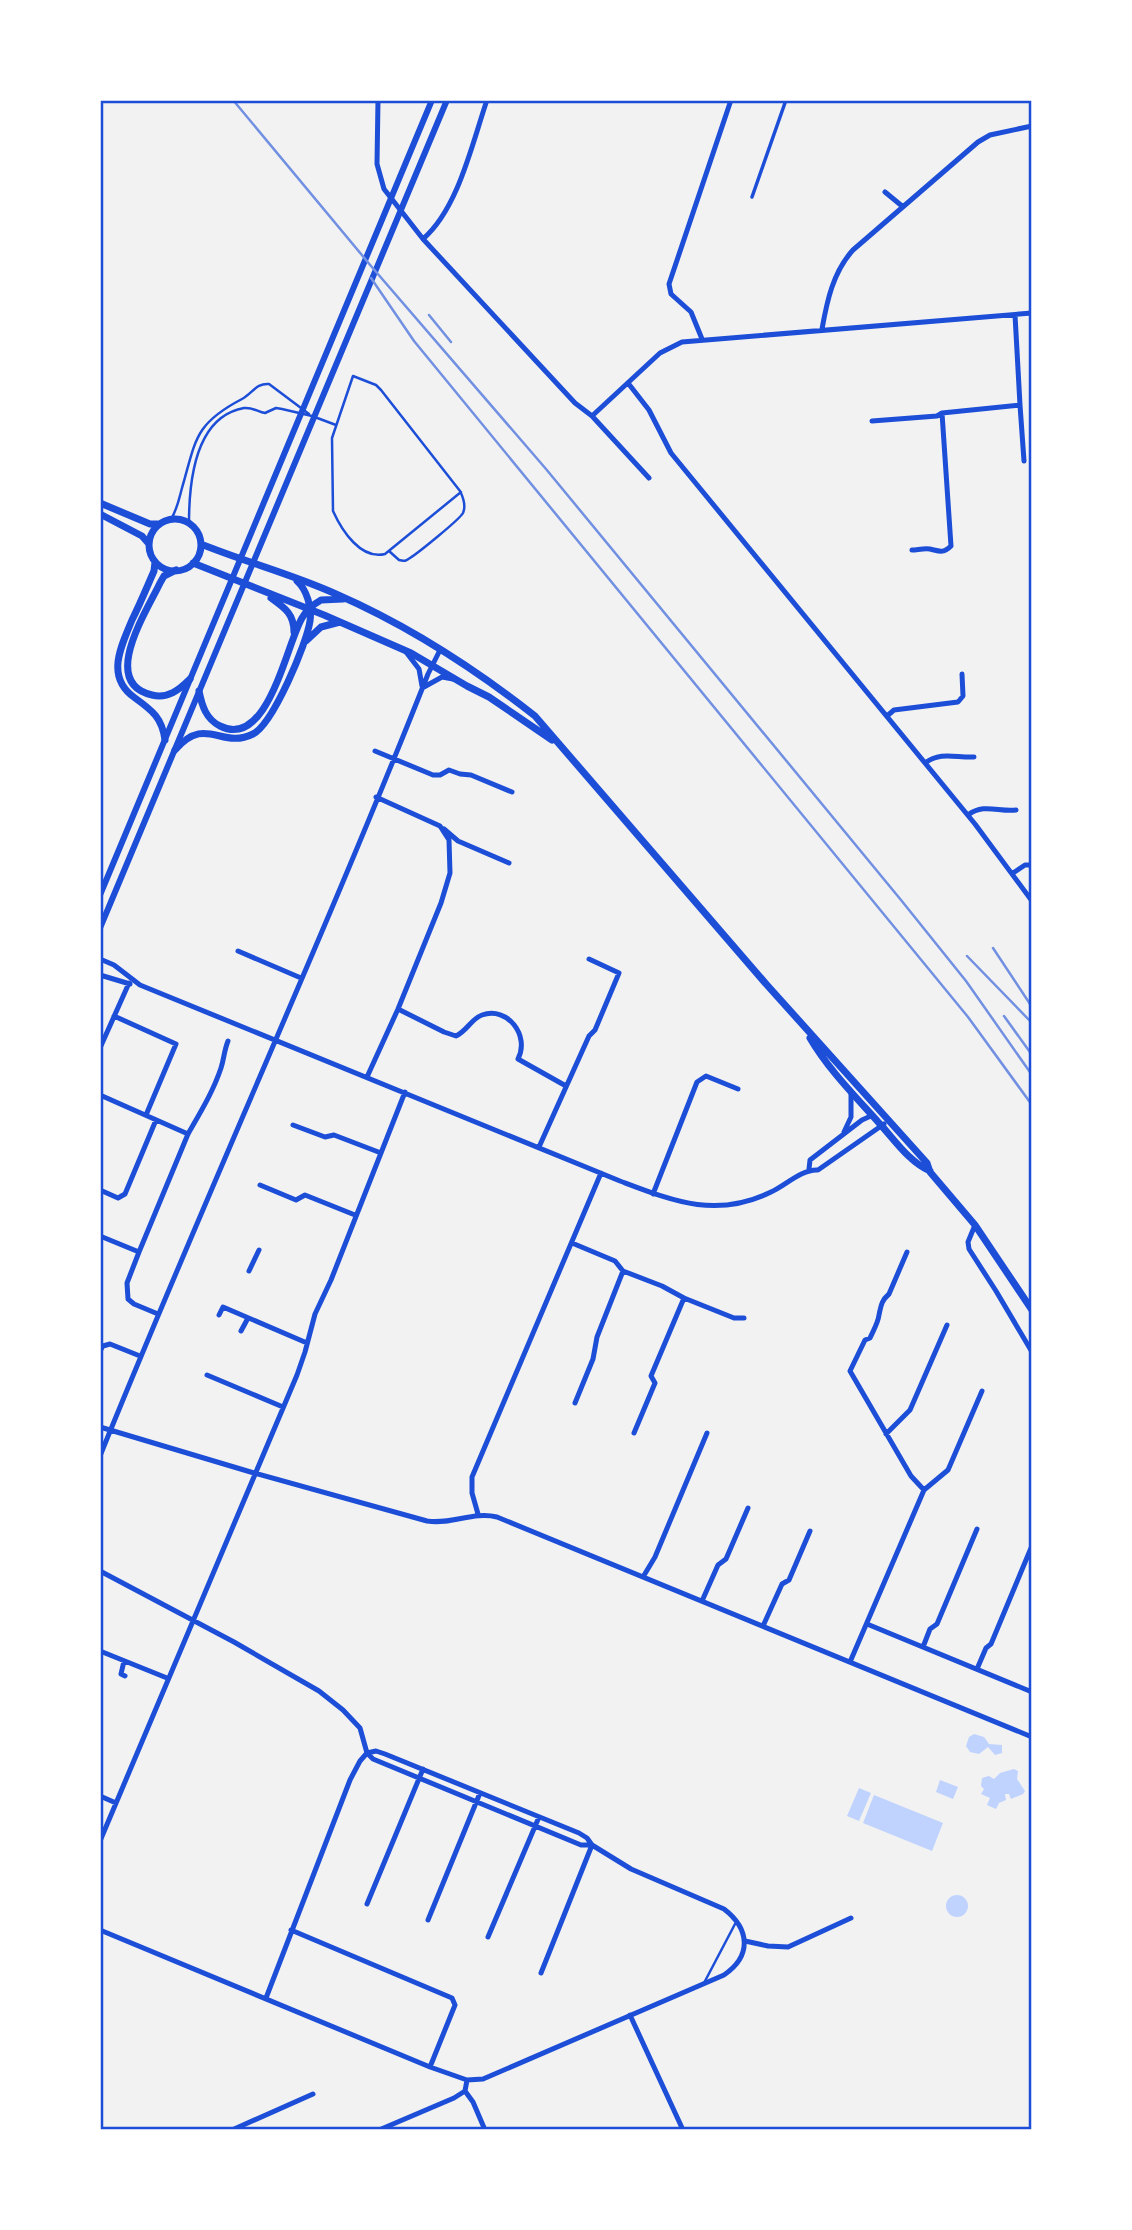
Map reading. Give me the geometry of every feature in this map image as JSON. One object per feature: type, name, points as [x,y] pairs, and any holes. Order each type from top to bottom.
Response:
[{"type":"main road","points":[[100,503],[150,524],[180,519],[198,532],[201,544],[199,555],[185,568],[168,573],[160,583],[126,661],[127,672],[137,688],[148,695],[171,695],[190,679]]},
{"type":"main road","points":[[100,514],[142,536],[149,544]]},
{"type":"main road","points":[[159,524],[151,534],[150,554],[155,562],[163,567],[176,570]]},
{"type":"main road","points":[[201,544],[293,577],[385,617],[489,682],[535,716],[805,1028],[890,1120],[927,1163],[930,1172]]},
{"type":"main road","points":[[155,562],[154,571],[117,659],[120,681],[133,697],[156,714],[163,727],[165,740]]},
{"type":"main road","points":[[193,563],[405,651],[489,697],[561,746]]},
{"type":"main road","points":[[174,750],[186,738],[197,733],[240,738],[261,729],[275,708],[310,624],[305,591],[293,577]]},
{"type":"main road","points":[[265,593],[291,615],[294,621],[293,640]]},
{"type":"main road","points":[[199,691],[202,705],[214,723],[229,729],[250,725],[263,712],[302,618],[321,600],[347,599]]},
{"type":"main road","points":[[303,644],[321,627],[340,622]]},
{"type":"main road","points":[[805,1028],[826,1062],[851,1092],[921,1167],[930,1172],[975,1225],[1032,1310]]},
{"type":"street","points":[[379,100],[377,164],[384,189],[423,239],[575,403],[592,416],[649,478]]},
{"type":"street","points":[[100,895],[432,100]]},
{"type":"street","points":[[100,928],[447,100]]},
{"type":"street","points":[[423,239],[439,225],[448,208],[487,100]]},
{"type":"street","points":[[702,339],[691,312],[671,294],[669,285],[731,100]]},
{"type":"street","points":[[752,197],[786,100]]},
{"type":"street","points":[[822,329],[829,296],[845,260],[853,250],[985,138],[1032,126]]},
{"type":"street","points":[[885,192],[902,206]]},
{"type":"street","points":[[592,416],[660,353],[682,342],[1032,313]]},
{"type":"street","points":[[1015,315],[1024,461]]},
{"type":"street","points":[[628,383],[649,410],[671,453],[968,815],[1032,901]]},
{"type":"street","points":[[873,421],[1020,405]]},
{"type":"street","points":[[912,550],[930,549],[937,552],[946,551],[951,546],[942,413]]},
{"type":"street","points":[[100,1456],[140,1356],[277,1039],[431,665],[440,650]]},
{"type":"street","points":[[405,651],[419,669],[421,690]]},
{"type":"street","points":[[887,716],[894,710],[958,702],[963,696],[962,674]]},
{"type":"street","points":[[421,690],[442,677],[457,681]]},
{"type":"street","points":[[375,751],[433,775],[449,770],[471,775],[512,792]]},
{"type":"street","points":[[925,763],[941,755],[974,757]]},
{"type":"street","points":[[376,797],[440,826],[458,841],[509,863]]},
{"type":"street","points":[[968,815],[980,808],[993,807],[1000,812],[1016,810]]},
{"type":"street","points":[[367,1077],[398,1009],[447,886],[450,848],[449,840],[440,826]]},
{"type":"street","points":[[1013,873],[1025,865],[1032,865]]},
{"type":"street","points":[[238,951],[301,978]]},
{"type":"street","points":[[100,959],[114,965],[140,985],[653,1194],[686,1204],[723,1206],[763,1196],[809,1169],[818,1170],[890,1120]]},
{"type":"street","points":[[539,1147],[619,973],[589,959]]},
{"type":"street","points":[[100,975],[140,985]]},
{"type":"street","points":[[100,1048],[129,984]]},
{"type":"street","points":[[398,1009],[456,1036],[465,1031],[479,1016],[491,1013],[503,1015],[511,1020],[521,1037],[518,1059],[566,1086]]},
{"type":"street","points":[[114,1016],[176,1044],[146,1115]]},
{"type":"street","points":[[158,1314],[128,1299],[127,1283],[188,1134],[223,1065],[222,1055],[228,1041]]},
{"type":"street","points":[[653,1194],[697,1082],[706,1076],[737,1089]]},
{"type":"street","points":[[100,1841],[283,1407],[315,1314],[405,1092]]},
{"type":"street","points":[[841,1136],[850,1121],[851,1092]]},
{"type":"street","points":[[100,1095],[188,1134]]},
{"type":"street","points":[[809,1169],[810,1160],[862,1120],[883,1113]]},
{"type":"street","points":[[100,1191],[118,1198],[125,1194],[156,1120]]},
{"type":"street","points":[[293,1125],[325,1137],[334,1135],[381,1153]]},
{"type":"street","points":[[478,1514],[472,1493],[472,1477],[601,1172]]},
{"type":"street","points":[[260,1185],[296,1199],[305,1195],[355,1215]]},
{"type":"street","points":[[975,1225],[968,1242],[969,1249],[1032,1352]]},
{"type":"street","points":[[100,1236],[139,1252]]},
{"type":"street","points":[[572,1243],[615,1261],[623,1271],[684,1298],[734,1318],[744,1318]]},
{"type":"street","points":[[249,1271],[259,1250]]},
{"type":"street","points":[[907,1252],[889,1294],[883,1299],[878,1310],[880,1314],[870,1338],[865,1340],[850,1371],[911,1476],[924,1489]]},
{"type":"street","points":[[575,1404],[623,1271]]},
{"type":"street","points":[[634,1433],[655,1383],[651,1377],[684,1298]]},
{"type":"street","points":[[219,1315],[223,1307],[307,1343]]},
{"type":"street","points":[[241,1331],[248,1318]]},
{"type":"street","points":[[886,1434],[910,1410],[947,1325]]},
{"type":"street","points":[[100,1351],[103,1346],[110,1344],[140,1356]]},
{"type":"street","points":[[207,1375],[283,1407]]},
{"type":"street","points":[[850,1662],[924,1489],[948,1470],[982,1391]]},
{"type":"street","points":[[100,1427],[427,1521],[447,1523],[478,1514],[497,1517],[1032,1737]]},
{"type":"street","points":[[643,1577],[655,1557],[708,1433]]},
{"type":"street","points":[[702,1601],[718,1565],[726,1559],[748,1508]]},
{"type":"street","points":[[923,1647],[930,1629],[937,1624],[977,1530]]},
{"type":"street","points":[[763,1626],[782,1584],[789,1580],[810,1531]]},
{"type":"street","points":[[977,1669],[986,1648],[991,1644],[1031,1548]]},
{"type":"street","points":[[100,1571],[193,1620],[326,1696],[360,1728],[367,1753],[373,1759],[581,1845],[592,1845]]},
{"type":"street","points":[[867,1624],[1030,1691],[1031,1682]]},
{"type":"street","points":[[100,1651],[167,1678]]},
{"type":"street","points":[[124,1661],[121,1674],[125,1676]]},
{"type":"street","points":[[100,1930],[430,2067],[467,2080],[483,2079],[724,1975],[734,1968],[745,1941],[737,1921],[724,1909],[647,1877],[592,1845],[579,1833],[376,1751],[367,1753],[350,1780],[266,1998]]},
{"type":"street","points":[[367,1904],[423,1769]]},
{"type":"street","points":[[428,1920],[480,1793]]},
{"type":"street","points":[[100,1796],[116,1803]]},
{"type":"street","points":[[488,1937],[539,1816]]},
{"type":"street","points":[[541,1973],[592,1845]]},
{"type":"street","points":[[745,1941],[788,1947],[851,1918]]},
{"type":"street","points":[[291,1930],[452,1998],[455,2005],[430,2067]]},
{"type":"street","points":[[630,2015],[683,2130]]},
{"type":"street","points":[[467,2080],[465,2091],[485,2130]]},
{"type":"street","points":[[379,2130],[465,2091]]},
{"type":"street","points":[[232,2130],[313,2094]]},
{"type":"lane","points":[[389,551],[399,560],[410,558],[460,517],[464,506],[461,492],[376,385],[353,376],[331,447],[333,511],[344,531],[355,543],[377,556],[389,551],[461,492]]},
{"type":"lane","points":[[171,519],[199,434],[217,412],[265,383],[312,416]]},
{"type":"lane","points":[[189,523],[192,478],[201,446],[220,420],[236,411],[254,408],[265,413],[276,408],[312,416],[336,425]]},
{"type":"lane","points":[[703,1984],[737,1921]]},
{"type":"water","points":[[974,1734],[984,1737],[989,1744],[1002,1745],[1002,1753],[995,1755],[988,1747],[979,1754],[970,1752],[966,1746],[969,1737]]},
{"type":"water","points":[[1014,1769],[1018,1771],[1017,1779],[1025,1791],[1023,1794],[1011,1799],[1009,1794],[1005,1794],[1006,1800],[999,1803],[996,1809],[987,1805],[990,1798],[981,1794],[984,1789],[981,1786],[982,1778],[989,1776],[994,1779],[1000,1773]]},
{"type":"water","points":[[940,1780],[958,1787],[953,1799],[936,1792]]},
{"type":"water","points":[[859,1788],[871,1793],[859,1821],[847,1816]]},
{"type":"water","points":[[874,1795],[943,1823],[932,1851],[863,1823]]},
{"type":"water","points":[[957,1895],[965,1898],[968,1906],[965,1914],[957,1917],[949,1914],[946,1906],[949,1898]]},
{"type":"railway","points":[[233,100],[371,266],[546,469],[901,900],[966,981],[1032,1075]]},
{"type":"railway","points":[[371,278],[414,341],[968,1017],[1032,1105]]},
{"type":"railway","points":[[429,315],[451,342]]},
{"type":"railway","points":[[993,948],[1032,1007]]},
{"type":"railway","points":[[967,956],[1032,1023]]},
{"type":"railway","points":[[1004,1016],[1032,1055]]}]
